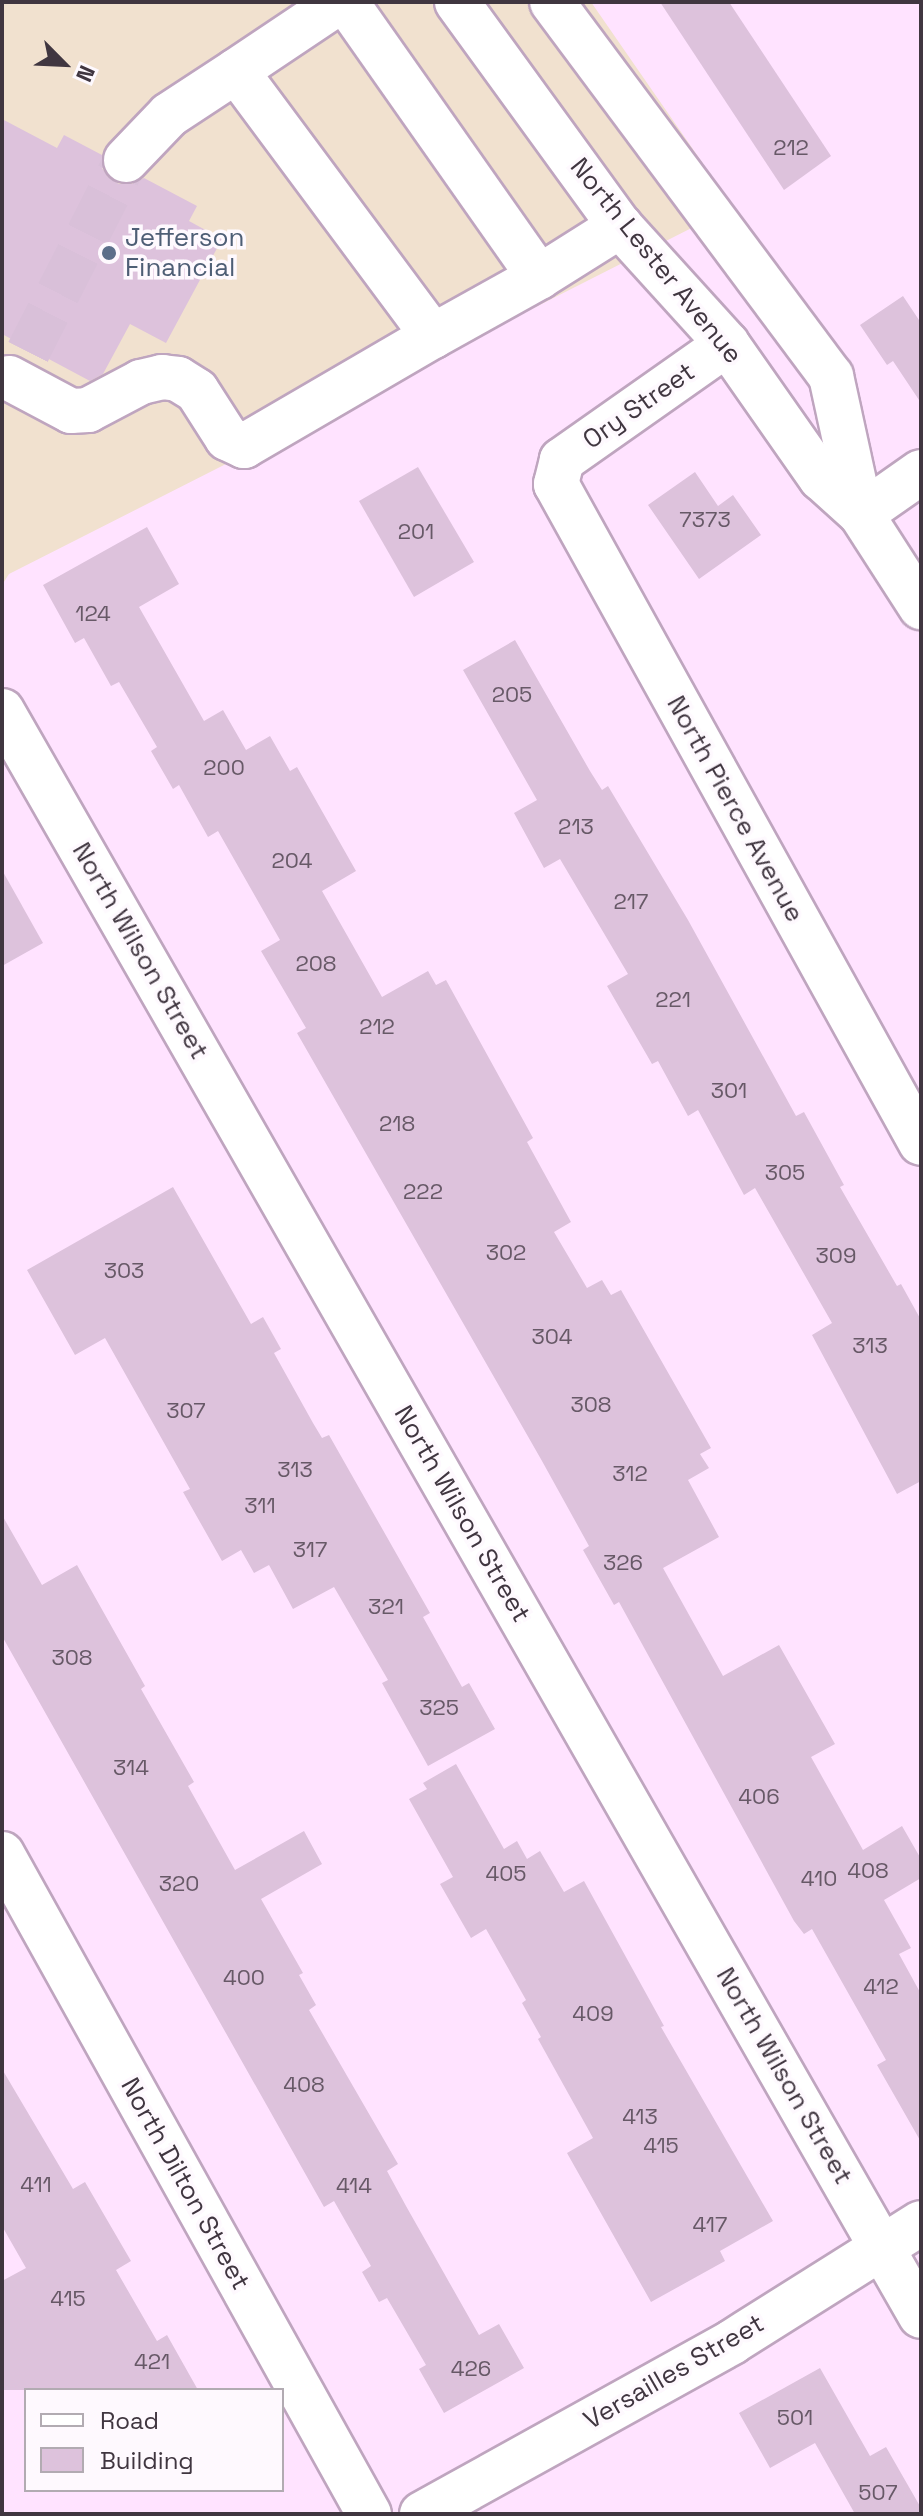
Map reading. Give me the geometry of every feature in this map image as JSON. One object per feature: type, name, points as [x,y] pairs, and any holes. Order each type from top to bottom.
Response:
[{"type":"street","points":[[126,160],[169,115],[339,2]]},
{"type":"street","points":[[346,2],[539,277]]},
{"type":"street","name":"North Lester Avenue","points":[[457,2],[620,226],[727,344],[821,478],[861,514],[921,607]]},
{"type":"street","name":"North Lester Avenue","points":[[552,2],[831,376],[861,514]]},
{"type":"street","points":[[236,71],[433,336]]},
{"type":"street","points":[[13,373],[71,411],[88,410],[141,382],[162,377],[178,379],[197,391],[227,438],[244,446],[539,277],[620,226]]},
{"type":"street","name":"Ory Street","points":[[556,473],[562,460],[727,344]]},
{"type":"street","points":[[861,514],[921,472]]},
{"type":"street","name":"North Pierce Avenue","points":[[556,473],[556,484],[921,1143]]},
{"type":"street","name":"North Wilson Street","points":[[2,711],[921,2316]]},
{"type":"street","name":"North Dilton Street","points":[[2,1854],[369,2514]]},
{"type":"street","name":"Versailles Street","points":[[422,2514],[732,2342],[921,2223]]},
{"type":"shaded area","points":[[2,2],[591,2],[733,207],[9,574],[2,585]]},
{"type":"building","points":[[660,2],[729,2],[831,156],[784,190]]},
{"type":"building","name":"Jefferson Financial","points":[[2,119],[57,148],[64,135],[102,155],[102,168],[108,177],[119,184],[132,184],[144,178],[197,206],[189,221],[222,239],[166,343],[130,324],[103,374],[90,381],[2,334]]},
{"type":"building","points":[[903,296],[921,323],[921,403],[893,361],[887,365],[860,325]]},
{"type":"building","points":[[418,467],[474,562],[414,597],[359,501]]},
{"type":"building","points":[[695,472],[718,506],[733,495],[761,535],[699,579],[648,505]]},
{"type":"building","points":[[147,527],[179,584],[139,607],[204,721],[223,710],[246,750],[270,736],[290,771],[297,767],[356,871],[322,891],[382,997],[428,971],[436,985],[446,980],[533,1138],[527,1142],[571,1222],[554,1232],[587,1288],[602,1280],[611,1295],[621,1290],[711,1448],[700,1454],[709,1468],[688,1480],[719,1537],[663,1568],[723,1676],[779,1645],[835,1744],[811,1757],[863,1850],[902,1826],[921,1859],[921,1878],[884,1900],[911,1948],[899,1954],[921,1994],[921,2142],[877,2065],[886,2060],[812,1929],[804,1934],[794,1921],[619,1602],[614,1605],[583,1550],[589,1546],[542,1461],[297,1033],[306,1028],[261,951],[280,940],[218,831],[208,837],[179,785],[173,789],[151,751],[157,747],[119,682],[111,686],[84,638],[75,643],[43,585]]},
{"type":"building","points":[[515,640],[590,771],[602,790],[608,786],[688,920],[796,1116],[804,1112],[844,1185],[840,1187],[897,1286],[901,1284],[921,1320],[921,1481],[897,1494],[812,1335],[832,1323],[755,1188],[744,1195],[698,1110],[688,1116],[658,1061],[652,1064],[607,986],[628,974],[560,859],[544,868],[514,813],[537,800],[463,670]]},
{"type":"building","points":[[2,870],[43,943],[2,966]]},
{"type":"building","points":[[173,1187],[251,1324],[263,1317],[281,1349],[274,1353],[313,1423],[322,1438],[329,1435],[430,1613],[423,1617],[462,1687],[469,1683],[495,1729],[428,1766],[382,1683],[388,1680],[334,1587],[293,1609],[269,1565],[254,1573],[241,1550],[222,1561],[183,1492],[190,1489],[105,1338],[75,1355],[27,1270]]},
{"type":"building","points":[[2,1515],[42,1585],[77,1565],[145,1686],[141,1689],[194,1782],[188,1786],[235,1870],[304,1831],[322,1864],[261,1899],[303,1973],[299,1975],[316,2005],[309,2010],[398,2164],[387,2171],[406,2206],[479,2335],[499,2324],[524,2368],[444,2413],[419,2369],[426,2365],[387,2298],[379,2302],[362,2272],[371,2266],[334,2201],[324,2207],[2,1636]]},
{"type":"building","points":[[456,1764],[504,1849],[517,1841],[527,1859],[540,1851],[564,1892],[584,1881],[664,2026],[661,2027],[773,2221],[720,2251],[725,2261],[651,2302],[567,2153],[593,2138],[538,2039],[541,2037],[522,2003],[526,2000],[486,1929],[471,1938],[440,1884],[453,1877],[409,1799],[427,1789],[423,1783]]},
{"type":"building","points":[[2,2069],[73,2189],[85,2182],[131,2261],[116,2270],[157,2341],[167,2335],[197,2388],[2,2390],[2,2281],[26,2268],[2,2226]]},
{"type":"building","points":[[820,2368],[870,2456],[886,2447],[921,2508],[921,2514],[855,2514],[815,2443],[770,2468],[739,2413]]},
{"type":"tunnel","points":[[28,352],[126,160]]},
{"type":"place","name":"Jefferson Financial","points":[[109,253]]}]
